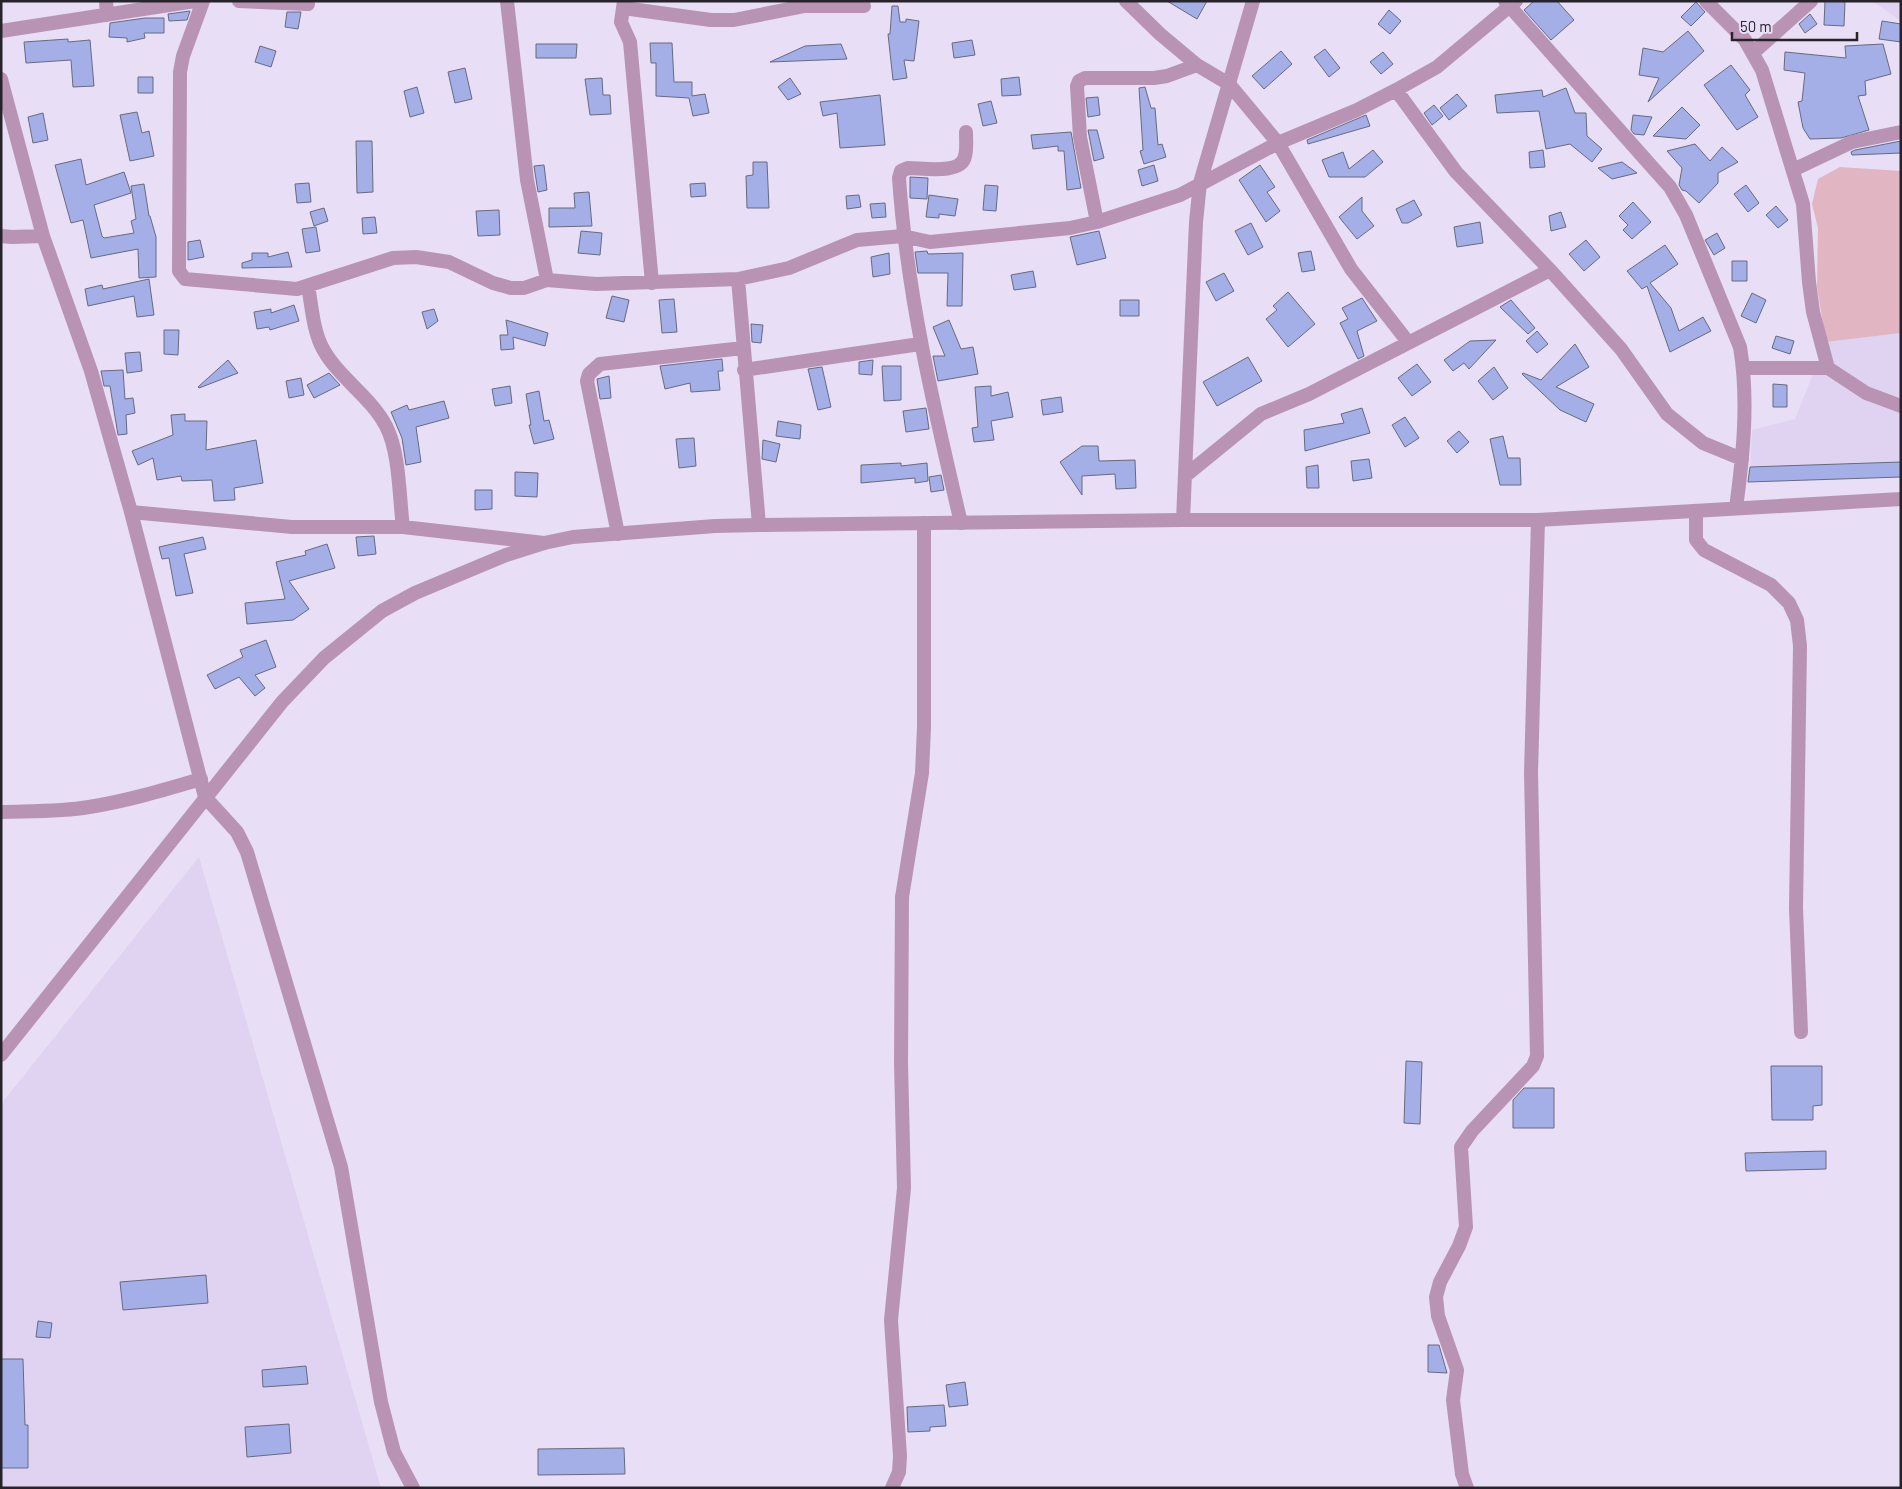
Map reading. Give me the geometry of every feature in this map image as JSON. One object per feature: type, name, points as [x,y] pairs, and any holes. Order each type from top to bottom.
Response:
[{"type":"street","points":[[1,31],[106,8],[195,1]]},
{"type":"street","points":[[203,1],[183,56],[179,78],[179,271],[185,279],[286,289],[308,286],[393,258],[416,257],[449,262],[493,283],[511,288],[524,288],[547,280],[596,284],[738,279],[788,268],[857,240],[903,236],[930,242],[952,241],[1054,230],[1097,222],[1180,195],[1278,142],[1357,110],[1396,90],[1437,67],[1510,3],[1654,168],[1678,200],[1737,338],[1744,368],[1742,459],[1736,508]]},
{"type":"street","points":[[239,1],[308,4]]},
{"type":"street","points":[[507,1],[528,180],[547,280]]},
{"type":"street","points":[[1126,1],[1160,34],[1198,65],[1230,84],[1278,142],[1350,269],[1408,342]]},
{"type":"street","points":[[1183,520],[1196,230],[1200,184],[1253,1]]},
{"type":"street","points":[[1706,1],[1745,40],[1754,52],[1762,70],[1804,204],[1813,312],[1828,368]]},
{"type":"street","points":[[1754,52],[1812,1]]},
{"type":"street","points":[[652,283],[630,42],[621,22],[624,5],[711,20],[734,20],[806,6],[864,6]]},
{"type":"street","points":[[1097,222],[1080,137],[1077,86],[1079,82],[1085,78],[1167,76],[1198,65]]},
{"type":"street","points":[[1,79],[43,236],[90,371],[131,512],[205,798],[237,832],[247,852],[341,1167],[381,1402],[394,1452],[413,1488]]},
{"type":"street","points":[[1396,90],[1456,172],[1550,270],[1621,349],[1667,414],[1703,443],[1742,459]]},
{"type":"street","points":[[961,523],[920,344],[903,236],[899,178],[901,171],[908,168],[955,168],[962,164],[966,157],[966,132]]},
{"type":"street","points":[[1793,170],[1858,140],[1901,132]]},
{"type":"street","points":[[1,236],[12,238],[43,236]]},
{"type":"street","points":[[1185,476],[1261,414],[1309,394],[1550,270]]},
{"type":"street","points":[[738,279],[744,370],[759,525]]},
{"type":"street","points":[[308,286],[317,334],[324,350],[373,405],[387,427],[395,460],[403,527]]},
{"type":"street","points":[[744,370],[920,344]]},
{"type":"street","points":[[618,534],[587,381],[589,374],[600,364],[743,348]]},
{"type":"street","points":[[1744,368],[1828,368],[1866,393],[1901,406]]},
{"type":"street","points":[[1,1055],[282,702],[324,658],[382,611],[454,576],[544,543],[573,537],[759,525],[1183,520],[1538,520],[1901,499]]},
{"type":"street","points":[[1696,510],[1696,540],[1704,550],[1771,585],[1789,603],[1796,620],[1800,646],[1796,908],[1801,1032]]},
{"type":"street","points":[[131,512],[292,527],[403,527],[544,543]]},
{"type":"street","points":[[1467,1488],[1462,1474],[1453,1400],[1457,1370],[1438,1316],[1436,1297],[1466,1227],[1461,1147],[1472,1131],[1533,1066],[1537,1056],[1531,773],[1538,520]]},
{"type":"street","points":[[892,1488],[899,1472],[900,1456],[891,1320],[904,1188],[905,1157],[901,1063],[901,927],[902,897],[922,773],[924,727],[924,523]]},
{"type":"street","points":[[1,812],[89,808],[200,779]]},
{"type":"shaded area","points":[[1872,1],[1901,1],[1901,21]]},
{"type":"shaded area","points":[[1840,167],[1901,171],[1901,333],[1826,342],[1817,287],[1818,228],[1812,204],[1818,179]]},
{"type":"shaded area","points":[[1901,333],[1901,474],[1750,477],[1752,430],[1795,419],[1826,342]]},
{"type":"shaded area","points":[[199,857],[381,1488],[1,1488],[1,1104]]},
{"type":"building","points":[[1167,1],[1207,1],[1197,19]]},
{"type":"building","points":[[1534,1],[1557,1],[1574,20],[1551,40],[1524,10]]},
{"type":"building","points":[[1825,1],[1845,1],[1844,26],[1824,25]]},
{"type":"building","points":[[1696,2],[1705,12],[1691,26],[1681,17]]},
{"type":"building","points":[[892,6],[898,6],[900,22],[906,22],[906,19],[919,21],[914,61],[904,60],[907,78],[893,80],[888,34],[890,34]]},
{"type":"building","points":[[1389,10],[1401,21],[1390,34],[1378,24]]},
{"type":"building","points":[[190,11],[187,20],[169,21],[168,14]]},
{"type":"building","points":[[287,12],[301,12],[298,29],[285,27]]},
{"type":"building","points":[[1810,14],[1817,24],[1805,33],[1799,24]]},
{"type":"building","points":[[145,18],[164,18],[164,33],[144,33],[145,38],[127,42],[127,38],[109,37],[110,23]]},
{"type":"building","points":[[1882,21],[1901,24],[1901,42],[1879,39]]},
{"type":"building","points":[[1688,31],[1704,51],[1648,102],[1659,78],[1639,75],[1643,48],[1663,52]]},
{"type":"building","points":[[68,39],[68,42],[90,40],[94,86],[73,87],[71,60],[26,63],[24,42]]},
{"type":"building","points":[[972,40],[975,55],[954,58],[952,43]]},
{"type":"building","points":[[650,43],[672,43],[674,82],[692,82],[692,96],[705,94],[709,113],[693,116],[689,98],[656,96],[656,63],[651,63]]},
{"type":"building","points":[[536,44],[577,44],[576,58],[536,58]]},
{"type":"building","points":[[841,44],[847,59],[770,62],[805,46]]},
{"type":"building","points":[[1883,44],[1891,74],[1865,81],[1866,95],[1858,96],[1869,130],[1841,138],[1810,139],[1803,128],[1798,102],[1802,101],[1805,73],[1784,70],[1785,52],[1846,58],[1845,46]]},
{"type":"building","points":[[260,46],[276,51],[271,67],[255,62]]},
{"type":"building","points":[[1325,49],[1340,68],[1329,77],[1314,57]]},
{"type":"building","points":[[1281,51],[1292,64],[1264,89],[1252,76]]},
{"type":"building","points":[[1383,52],[1393,64],[1381,74],[1370,62]]},
{"type":"building","points":[[1731,65],[1750,90],[1745,95],[1758,117],[1737,130],[1704,85]]},
{"type":"building","points":[[465,68],[472,99],[455,103],[448,72]]},
{"type":"building","points":[[138,77],[153,77],[153,93],[138,93]]},
{"type":"building","points":[[1019,77],[1021,95],[1002,96],[1001,79]]},
{"type":"building","points":[[602,78],[603,95],[610,95],[611,114],[590,115],[585,79]]},
{"type":"building","points":[[790,78],[801,94],[788,100],[778,87]]},
{"type":"building","points":[[417,87],[424,113],[410,117],[404,91]]},
{"type":"building","points":[[1145,87],[1151,108],[1155,108],[1158,145],[1162,144],[1166,157],[1144,164],[1140,151],[1143,150],[1139,88]]},
{"type":"building","points":[[1566,88],[1575,113],[1586,113],[1587,136],[1602,149],[1592,162],[1570,144],[1546,149],[1539,111],[1497,113],[1495,95],[1542,90],[1543,97]]},
{"type":"building","points":[[1457,94],[1467,106],[1449,120],[1440,108]]},
{"type":"building","points":[[880,95],[885,145],[840,148],[837,113],[823,116],[820,102]]},
{"type":"building","points":[[1098,97],[1100,115],[1088,117],[1086,98]]},
{"type":"building","points":[[991,101],[997,123],[983,126],[978,104]]},
{"type":"building","points":[[1434,105],[1443,116],[1432,125],[1424,113]]},
{"type":"building","points":[[1682,107],[1700,125],[1686,139],[1653,136]]},
{"type":"building","points":[[137,112],[142,133],[149,131],[154,156],[130,161],[120,115]]},
{"type":"building","points":[[43,113],[48,140],[33,143],[28,117]]},
{"type":"building","points":[[1366,115],[1370,126],[1308,144],[1307,140]]},
{"type":"building","points":[[1633,115],[1652,117],[1644,135],[1634,134],[1631,130]]},
{"type":"building","points":[[1088,130],[1097,130],[1104,158],[1094,161]]},
{"type":"building","points":[[1071,132],[1081,188],[1067,190],[1064,151],[1058,151],[1058,146],[1033,149],[1031,135]]},
{"type":"building","points":[[356,141],[372,141],[373,192],[357,193]]},
{"type":"building","points":[[1901,141],[1901,153],[1852,155],[1851,152],[1855,150]]},
{"type":"building","points":[[1695,144],[1710,161],[1722,147],[1738,162],[1718,173],[1718,183],[1699,203],[1686,191],[1682,190],[1679,185],[1682,168],[1667,151]]},
{"type":"building","points":[[1373,150],[1383,162],[1365,177],[1329,177],[1322,160],[1343,152],[1349,169]]},
{"type":"building","points":[[1543,150],[1545,167],[1530,168],[1529,152]]},
{"type":"building","points":[[81,159],[86,185],[124,172],[131,193],[94,205],[104,238],[134,233],[131,221],[136,219],[131,186],[144,184],[149,216],[156,237],[156,277],[139,278],[138,249],[91,258],[83,220],[71,223],[55,165]]},
{"type":"building","points":[[753,162],[767,162],[769,208],[747,208],[746,176],[753,175]]},
{"type":"building","points":[[1622,162],[1637,173],[1612,179],[1598,168]]},
{"type":"building","points":[[544,165],[547,190],[538,192],[534,166]]},
{"type":"building","points":[[1154,165],[1158,181],[1142,186],[1138,170]]},
{"type":"building","points":[[1260,165],[1275,187],[1267,192],[1280,211],[1266,222],[1239,180]]},
{"type":"building","points":[[910,177],[928,178],[927,199],[910,198]]},
{"type":"building","points":[[309,183],[311,202],[297,203],[295,184]]},
{"type":"building","points":[[705,183],[706,196],[691,197],[690,184]]},
{"type":"building","points":[[985,185],[998,186],[996,211],[983,210]]},
{"type":"building","points":[[1746,185],[1759,203],[1748,212],[1734,194]]},
{"type":"building","points":[[589,192],[592,226],[549,227],[549,208],[575,208],[574,193]]},
{"type":"building","points":[[859,195],[861,207],[847,209],[846,196]]},
{"type":"building","points":[[929,195],[958,199],[955,216],[939,214],[939,218],[926,217]]},
{"type":"building","points":[[1362,197],[1362,211],[1374,226],[1357,239],[1339,217]]},
{"type":"building","points":[[1414,200],[1422,215],[1408,223],[1402,223],[1396,209]]},
{"type":"building","points":[[1633,202],[1651,222],[1632,239],[1623,230],[1628,225],[1619,216]]},
{"type":"building","points":[[885,203],[886,217],[872,218],[870,204]]},
{"type":"building","points":[[1776,206],[1788,220],[1778,228],[1766,215]]},
{"type":"building","points":[[324,208],[328,221],[314,226],[310,212]]},
{"type":"building","points":[[499,210],[500,235],[478,236],[476,211]]},
{"type":"building","points":[[1561,212],[1566,227],[1551,231],[1549,216]]},
{"type":"building","points":[[375,217],[377,233],[363,234],[362,218]]},
{"type":"building","points":[[1480,222],[1483,243],[1457,247],[1454,227]]},
{"type":"building","points":[[1251,223],[1263,247],[1248,255],[1235,231]]},
{"type":"building","points":[[316,227],[320,251],[306,253],[302,229]]},
{"type":"building","points":[[581,231],[602,233],[600,255],[578,253]]},
{"type":"building","points":[[1099,231],[1106,258],[1077,265],[1070,237]]},
{"type":"building","points":[[1717,233],[1725,248],[1714,255],[1705,240]]},
{"type":"building","points":[[200,240],[204,257],[188,260],[188,242]]},
{"type":"building","points":[[1586,240],[1600,257],[1584,271],[1569,254]]},
{"type":"building","points":[[1665,245],[1678,264],[1650,283],[1671,308],[1679,331],[1703,317],[1711,331],[1670,352],[1647,286],[1642,289],[1627,271]]},
{"type":"building","points":[[927,251],[928,254],[963,253],[962,306],[947,306],[948,273],[918,273],[915,252]]},
{"type":"building","points":[[1311,251],[1315,270],[1302,272],[1298,253]]},
{"type":"building","points":[[288,252],[292,267],[242,268],[242,263],[252,260],[252,253],[268,253],[268,257]]},
{"type":"building","points":[[889,253],[890,274],[873,277],[871,257]]},
{"type":"building","points":[[1732,261],[1747,261],[1747,281],[1732,281]]},
{"type":"building","points":[[1033,271],[1036,287],[1014,290],[1011,275]]},
{"type":"building","points":[[1224,273],[1234,291],[1216,301],[1206,282]]},
{"type":"building","points":[[149,279],[154,315],[137,317],[134,296],[88,306],[85,289],[102,285],[103,289]]},
{"type":"building","points":[[1288,292],[1315,324],[1288,347],[1266,319],[1277,310],[1273,306]]},
{"type":"building","points":[[1752,293],[1766,300],[1756,323],[1741,316]]},
{"type":"building","points":[[612,296],[629,300],[624,322],[606,318]]},
{"type":"building","points":[[1362,298],[1377,321],[1357,331],[1364,356],[1358,359],[1340,323],[1348,319],[1342,308]]},
{"type":"building","points":[[674,299],[677,332],[662,333],[659,300]]},
{"type":"building","points":[[1120,300],[1139,300],[1139,316],[1120,316]]},
{"type":"building","points":[[1511,300],[1535,328],[1528,334],[1500,307]]},
{"type":"building","points":[[294,305],[299,321],[270,330],[269,327],[257,329],[254,312],[271,309],[271,313]]},
{"type":"building","points":[[434,309],[438,321],[427,329],[422,312]]},
{"type":"building","points":[[506,320],[548,333],[545,346],[513,337],[514,349],[501,350],[500,335],[508,335]]},
{"type":"building","points":[[949,320],[961,349],[973,347],[978,374],[938,381],[933,356],[945,356],[933,327]]},
{"type":"building","points":[[751,324],[763,325],[761,343],[752,342]]},
{"type":"building","points":[[164,330],[179,330],[178,355],[164,354]]},
{"type":"building","points":[[1537,331],[1548,344],[1537,353],[1526,341]]},
{"type":"building","points":[[1776,336],[1794,341],[1790,354],[1772,348]]},
{"type":"building","points":[[1496,340],[1469,369],[1464,363],[1453,371],[1444,360],[1470,341]]},
{"type":"building","points":[[1575,344],[1589,367],[1556,387],[1594,404],[1586,422],[1560,410],[1522,374],[1541,380]]},
{"type":"building","points":[[140,352],[142,371],[127,373],[125,353]]},
{"type":"building","points":[[1248,357],[1262,381],[1217,406],[1203,382]]},
{"type":"building","points":[[722,359],[723,371],[718,371],[720,390],[691,392],[690,383],[665,389],[660,366]]},
{"type":"building","points":[[228,360],[238,373],[198,387]]},
{"type":"building","points":[[873,360],[872,375],[859,374],[859,362]]},
{"type":"building","points":[[1417,364],[1431,382],[1412,396],[1398,378]]},
{"type":"building","points":[[882,366],[901,366],[901,400],[884,401]]},
{"type":"building","points":[[822,367],[831,407],[818,410],[808,369]]},
{"type":"building","points":[[1494,367],[1508,388],[1493,400],[1478,381]]},
{"type":"building","points":[[123,370],[125,399],[133,398],[135,413],[126,415],[127,434],[118,435],[110,386],[104,386],[101,371]]},
{"type":"building","points":[[329,373],[340,385],[314,398],[307,385]]},
{"type":"building","points":[[609,376],[611,398],[600,399],[597,379]]},
{"type":"building","points":[[301,378],[304,395],[289,398],[286,381]]},
{"type":"building","points":[[1773,384],[1787,385],[1787,407],[1773,407]]},
{"type":"building","points":[[510,386],[512,403],[495,406],[492,389]]},
{"type":"building","points":[[991,386],[991,396],[1008,392],[1013,417],[991,421],[994,440],[974,442],[972,428],[978,427],[975,387]]},
{"type":"building","points":[[539,391],[544,421],[549,420],[554,439],[534,444],[529,425],[531,425],[526,394]]},
{"type":"building","points":[[1061,397],[1063,412],[1043,415],[1041,400]]},
{"type":"building","points":[[444,401],[449,418],[416,427],[421,462],[406,465],[402,438],[391,412],[407,405],[409,410]]},
{"type":"building","points":[[926,408],[929,429],[906,432],[903,411]]},
{"type":"building","points":[[1362,408],[1370,433],[1305,451],[1304,430],[1344,423],[1341,414]]},
{"type":"building","points":[[185,414],[185,421],[207,421],[206,450],[256,440],[263,483],[234,488],[235,500],[214,501],[212,480],[182,481],[181,476],[157,480],[153,458],[138,465],[132,451],[173,435],[171,415]]},
{"type":"building","points":[[1405,417],[1419,438],[1405,447],[1392,425]]},
{"type":"building","points":[[778,421],[801,425],[800,439],[776,436]]},
{"type":"building","points":[[1459,431],[1469,442],[1457,453],[1447,441]]},
{"type":"building","points":[[1503,436],[1508,458],[1520,458],[1521,485],[1500,485],[1490,439]]},
{"type":"building","points":[[694,438],[696,466],[679,468],[676,439]]},
{"type":"building","points":[[763,440],[780,444],[776,462],[762,459]]},
{"type":"building","points":[[1082,446],[1098,446],[1099,461],[1135,460],[1136,488],[1116,489],[1115,474],[1082,476],[1082,495],[1060,462]]},
{"type":"building","points":[[1369,459],[1372,478],[1353,481],[1351,461]]},
{"type":"building","points":[[1901,462],[1901,477],[1748,482],[1750,467]]},
{"type":"building","points":[[901,463],[901,466],[927,463],[928,481],[915,483],[915,478],[861,483],[861,465]]},
{"type":"building","points":[[1318,465],[1319,488],[1307,488],[1306,467]]},
{"type":"building","points":[[515,472],[538,473],[537,497],[515,496]]},
{"type":"building","points":[[941,475],[944,490],[931,492],[929,477]]},
{"type":"building","points":[[475,490],[492,490],[492,509],[475,510]]},
{"type":"building","points":[[374,536],[376,554],[358,556],[356,537]]},
{"type":"building","points":[[203,537],[206,549],[184,554],[193,593],[176,596],[169,558],[162,559],[159,547]]},
{"type":"building","points":[[327,544],[335,568],[289,581],[309,609],[293,620],[247,624],[245,603],[285,599],[276,562],[306,555],[305,551]]},
{"type":"building","points":[[266,640],[276,667],[255,675],[265,688],[255,696],[239,677],[215,689],[207,675],[243,657],[240,650]]},
{"type":"building","points":[[1406,1061],[1422,1062],[1420,1124],[1404,1123]]},
{"type":"building","points":[[1771,1066],[1822,1066],[1822,1105],[1813,1106],[1813,1120],[1772,1120]]},
{"type":"building","points":[[1524,1088],[1554,1088],[1554,1128],[1513,1128],[1513,1100]]},
{"type":"building","points":[[1826,1151],[1826,1169],[1746,1171],[1745,1153]]},
{"type":"building","points":[[206,1275],[208,1303],[123,1310],[120,1282]]},
{"type":"building","points":[[38,1321],[52,1323],[50,1338],[36,1337]]},
{"type":"building","points":[[1428,1345],[1439,1345],[1447,1373],[1428,1372]]},
{"type":"building","points":[[1,1359],[23,1359],[25,1425],[28,1425],[28,1468],[1,1468]]},
{"type":"building","points":[[306,1366],[308,1384],[263,1387],[262,1370]]},
{"type":"building","points":[[965,1382],[968,1405],[949,1407],[946,1385]]},
{"type":"building","points":[[944,1405],[946,1426],[930,1427],[930,1431],[908,1432],[907,1407]]},
{"type":"building","points":[[289,1424],[291,1453],[247,1457],[245,1427]]},
{"type":"building","points":[[624,1448],[625,1474],[538,1475],[538,1449]]}]
